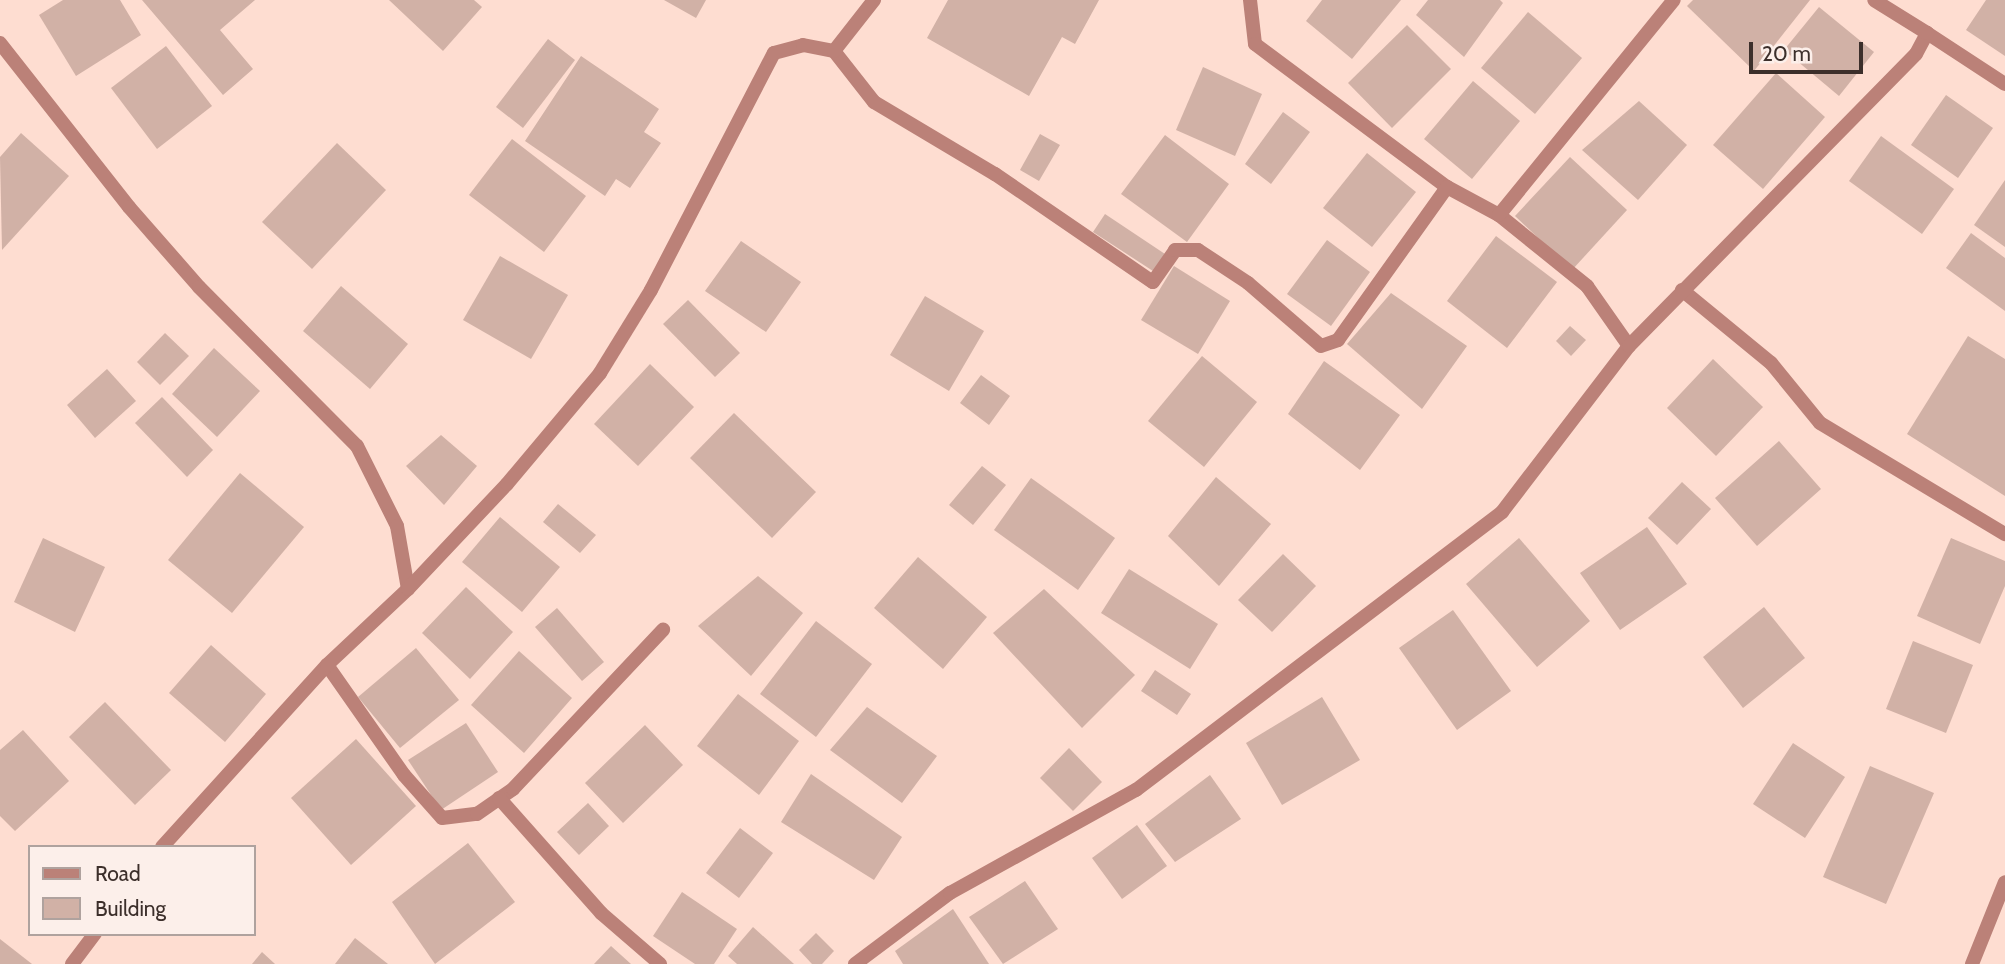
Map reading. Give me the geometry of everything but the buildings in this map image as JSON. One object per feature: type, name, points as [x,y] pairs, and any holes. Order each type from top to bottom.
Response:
[{"type":"street","points":[[834,51],[874,0]]},
{"type":"street","points":[[1250,0],[1255,44],[1447,187],[1499,215],[1587,286],[1629,346]]},
{"type":"street","points":[[1499,215],[1674,0]]},
{"type":"street","points":[[1874,0],[2005,84]]},
{"type":"street","points":[[855,964],[950,893],[1136,790],[1502,512],[1629,346],[1916,54],[1927,33]]},
{"type":"street","points":[[0,43],[182,267],[357,446],[397,526],[408,589]]},
{"type":"street","points":[[164,845],[327,665],[408,589],[507,484],[600,373],[651,290],[774,53],[803,46],[834,51],[874,102],[995,174],[1153,282],[1175,250],[1198,250],[1248,283],[1321,346],[1338,340],[1447,187]]},
{"type":"street","points":[[1682,290],[1771,363],[1820,423],[2005,534]]},
{"type":"street","points":[[327,665],[404,775],[442,818],[477,814],[499,798],[552,750],[663,630]]},
{"type":"street","points":[[499,798],[601,913],[660,964]]},
{"type":"street","points":[[1972,964],[2005,881]]},
{"type":"street","points":[[72,964],[93,936]]}]
